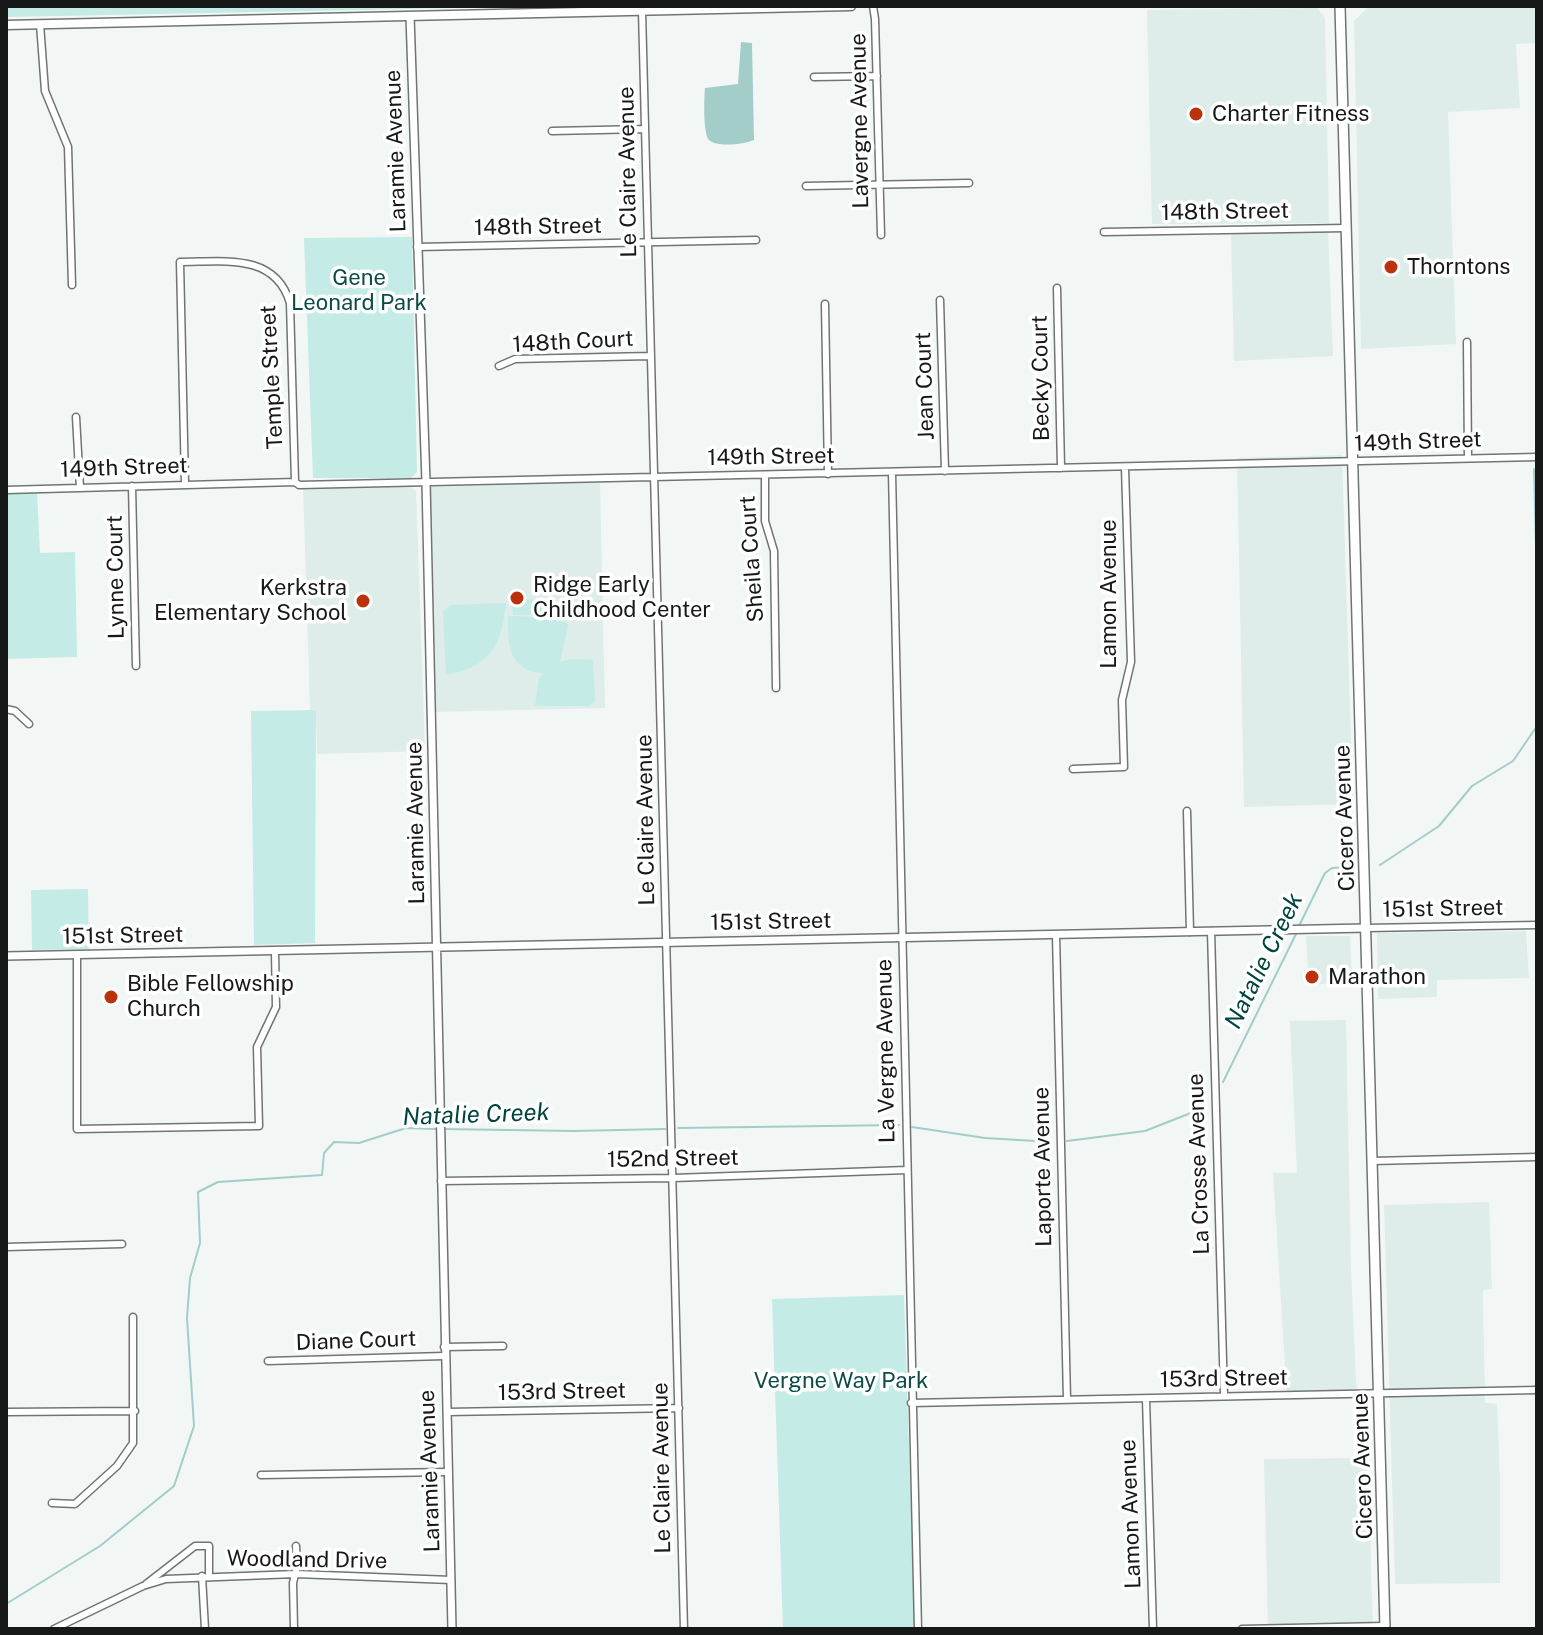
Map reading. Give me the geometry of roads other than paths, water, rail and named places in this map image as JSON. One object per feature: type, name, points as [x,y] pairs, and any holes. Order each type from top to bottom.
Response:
[{"type":"main road","points":[[6,25],[851,6]]},
{"type":"main road","name":"Cicero Avenue","points":[[1340,6],[1385,1628]]},
{"type":"street","name":"Lavergne Avenue","points":[[873,6],[881,235]]},
{"type":"street","name":"Le Claire Avenue","points":[[642,11],[684,1629]]},
{"type":"street","name":"Laramie Avenue","points":[[410,16],[426,482],[452,1629]]},
{"type":"street","points":[[40,24],[45,91],[68,147],[72,285]]},
{"type":"street","points":[[814,77],[877,76]]},
{"type":"street","points":[[552,131],[645,129]]},
{"type":"street","points":[[806,186],[969,183]]},
{"type":"street","name":"148th Street","points":[[1104,232],[1346,228]]},
{"type":"street","name":"148th Street","points":[[417,247],[756,240]]},
{"type":"street","name":"Temple Street","points":[[185,484],[180,262],[250,263],[277,278],[288,295],[295,482]]},
{"type":"street","name":"Becky Court","points":[[1057,288],[1061,468]]},
{"type":"street","name":"Jean Court","points":[[940,300],[945,471]]},
{"type":"street","points":[[825,304],[828,474]]},
{"type":"street","points":[[1467,342],[1468,458]]},
{"type":"street","name":"148th Court","points":[[499,366],[515,359],[650,356]]},
{"type":"street","points":[[76,417],[80,488]]},
{"type":"street","name":"149th Street","points":[[6,490],[1537,457]]},
{"type":"street","name":"Lamon Avenue","points":[[1073,769],[1124,767],[1122,700],[1131,662],[1125,468]]},
{"type":"street","name":"La Vergne Avenue","points":[[892,473],[918,1629]]},
{"type":"street","name":"Sheila Court","points":[[765,475],[765,521],[774,551],[776,688]]},
{"type":"street","name":"Lynne Court","points":[[132,486],[136,666]]},
{"type":"street","points":[[6,709],[15,711],[29,724]]},
{"type":"street","points":[[1187,811],[1190,932]]},
{"type":"street","name":"151st Street","points":[[6,956],[1537,925]]},
{"type":"street","name":"La Crosse Avenue","points":[[1211,931],[1224,1396]]},
{"type":"street","name":"Laporte Avenue","points":[[1056,935],[1067,1399]]},
{"type":"street","points":[[77,955],[77,1129],[259,1126],[257,1047],[276,1007],[275,951]]},
{"type":"street","points":[[1372,1161],[1537,1157]]},
{"type":"street","name":"152nd Street","points":[[441,1181],[673,1178],[907,1170]]},
{"type":"street","points":[[6,1247],[122,1244]]},
{"type":"street","points":[[52,1503],[75,1504],[117,1466],[133,1443],[133,1317]]},
{"type":"street","name":"Diane Court","points":[[268,1361],[503,1346]]},
{"type":"street","name":"153rd Street","points":[[911,1403],[1537,1390]]},
{"type":"street","name":"Lamon Avenue","points":[[1146,1399],[1153,1629]]},
{"type":"street","name":"153rd Street","points":[[447,1412],[679,1408]]},
{"type":"street","points":[[6,1412],[135,1411]]},
{"type":"street","points":[[261,1475],[448,1472]]},
{"type":"street","name":"Woodland Drive","points":[[143,1586],[195,1546],[209,1546],[206,1576]]},
{"type":"street","points":[[294,1629],[296,1546]]},
{"type":"street","name":"Woodland Drive","points":[[54,1629],[143,1586],[166,1579],[296,1574],[451,1580]]},
{"type":"street","points":[[205,1629],[206,1576]]},
{"type":"street","points":[[1242,1629],[1385,1628]]},
{"type":"waterway","name":"Natalie Creek","points":[[1534,469],[1537,585]]},
{"type":"waterway","name":"Natalie Creek","points":[[1380,865],[1439,826],[1472,786],[1513,761],[1537,726]]},
{"type":"waterway","name":"Natalie Creek","points":[[1298,928],[1325,873],[1332,868],[1345,867]]},
{"type":"waterway","name":"Natalie Creek","points":[[1223,1082],[1296,934]]},
{"type":"waterway","name":"Natalie Creek","points":[[1067,1141],[1145,1131],[1201,1109],[1206,1102]]},
{"type":"waterway","name":"Natalie Creek","points":[[678,1128],[899,1125]]},
{"type":"waterway","name":"Natalie Creek","points":[[912,1127],[985,1138],[1052,1142]]},
{"type":"waterway","name":"Natalie Creek","points":[[6,1604],[100,1546],[174,1486],[194,1426],[187,1318],[190,1278],[200,1243],[198,1192],[218,1182],[322,1175],[324,1153],[334,1142],[359,1143],[406,1128],[436,1129]]},
{"type":"waterway","name":"Natalie Creek","points":[[442,1129],[665,1129]]},
{"type":"place","name":"Charter Fitness","points":[[1196,114]]},
{"type":"place","name":"Thorntons","points":[[1391,267]]},
{"type":"place","name":"Ridge Early Childhood Center","points":[[517,598]]},
{"type":"place","name":"Kerkstra Elementary School","points":[[363,601]]},
{"type":"place","name":"Marathon","points":[[1312,977]]},
{"type":"place","name":"Bible Fellowship Church","points":[[111,997]]},
{"type":"park label","name":"Gene Leonard Park","points":[[359,290]]},
{"type":"park label","name":"Vergne Way Park","points":[[841,1381]]}]
